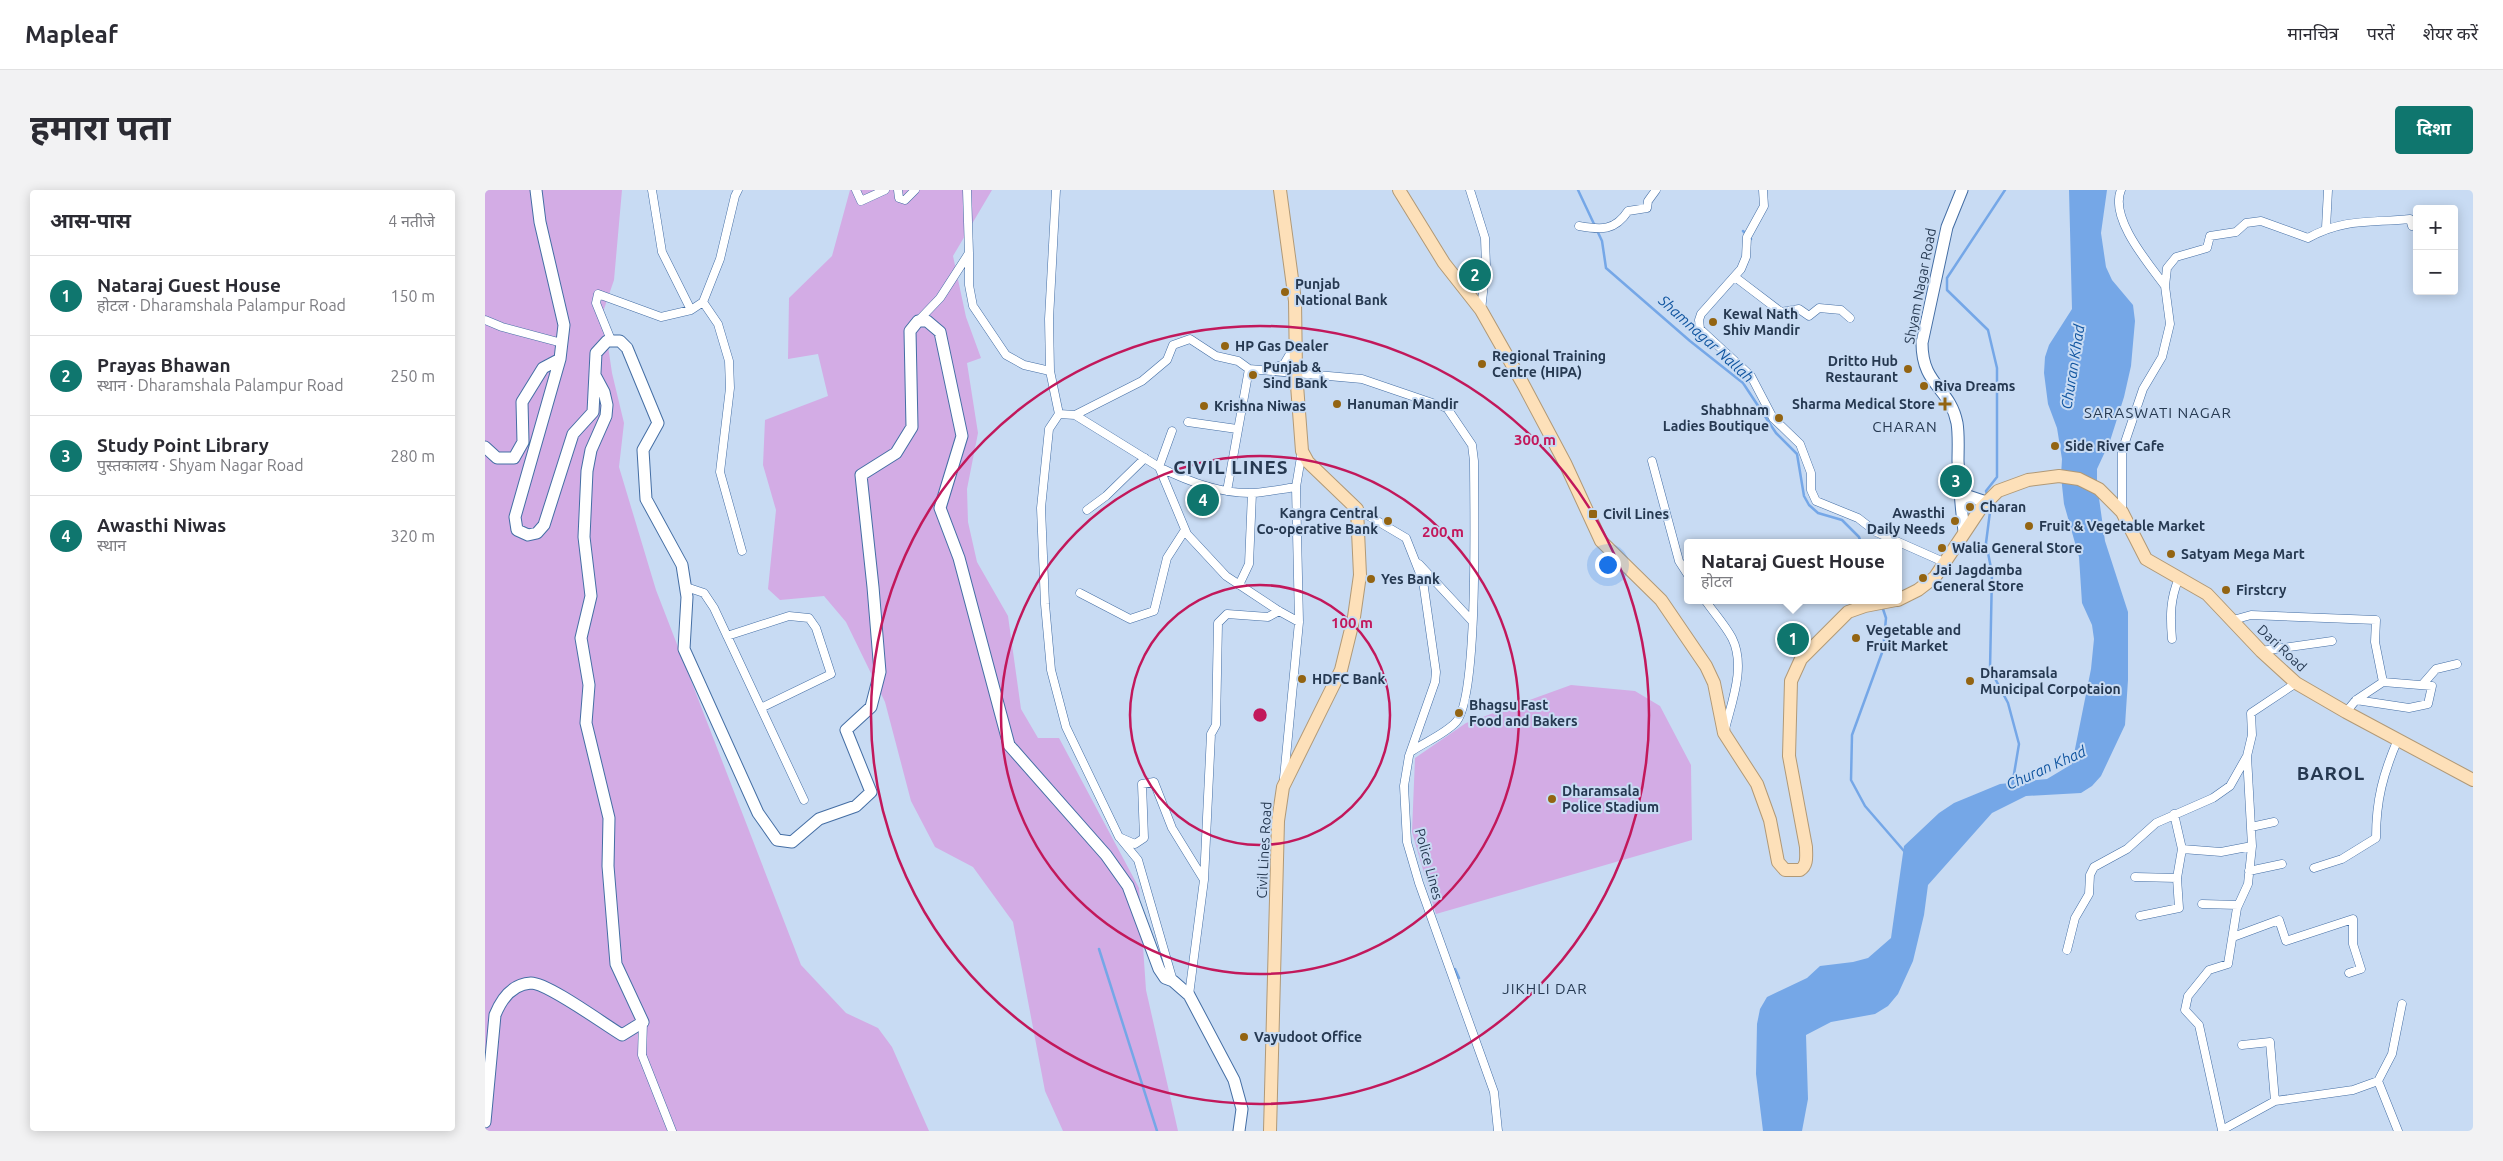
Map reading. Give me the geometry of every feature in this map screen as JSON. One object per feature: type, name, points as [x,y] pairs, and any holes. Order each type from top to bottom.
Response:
[{"type":"main road","points":[[1280,190],[1295,301],[1296,372],[1301,451],[1308,462],[1357,509]]},
{"type":"main road","points":[[1399,190],[1444,263],[1481,310],[1565,463],[1601,541],[1661,600],[1706,666],[1713,682],[1724,733],[1757,784],[1770,820],[1780,866],[1788,871],[1800,870],[1805,864],[1806,847],[1789,756],[1791,681],[1801,659],[1843,616],[1855,608],[1877,604]]},
{"type":"main road","name":"Dari Road","points":[[1986,503],[1997,491],[2017,482],[2047,477],[2079,479],[2099,489],[2122,512],[2146,559],[2207,594],[2261,651],[2297,683],[2346,712],[2473,780]]},
{"type":"main road","points":[[1902,598],[1918,590],[1935,577],[1946,563],[1964,531],[1986,503]]},
{"type":"main road","name":"Civil Lines Road","points":[[1270,1131],[1278,821],[1283,787],[1341,670],[1354,617],[1360,575],[1357,509]]},
{"type":"street","points":[[536,190],[540,222],[564,325],[560,359],[515,517],[517,530],[523,535],[537,533],[546,521],[571,438],[575,430],[593,412],[596,353],[602,344],[611,340],[620,341],[627,348],[658,424],[643,450],[646,499],[682,564],[687,597],[684,649],[758,814],[777,840],[792,842],[819,819],[856,806],[871,792],[846,730],[871,707],[880,672],[861,475],[896,453],[912,427],[910,332],[940,298],[969,253]]},
{"type":"street","points":[[652,190],[662,252],[691,310]]},
{"type":"street","points":[[611,340],[596,303],[598,294],[661,317],[691,310],[703,302],[720,259],[738,190]]},
{"type":"street","points":[[856,190],[861,202],[885,190]]},
{"type":"street","points":[[899,190],[899,198],[905,200],[915,190]]},
{"type":"street","points":[[967,190],[969,285],[973,306],[1006,355],[1024,366],[1051,371]]},
{"type":"street","points":[[1056,190],[1049,318],[1051,371],[1059,414],[1049,429],[1041,508],[1045,604],[1051,670],[1066,726],[1119,837],[1138,860],[1173,981]]},
{"type":"street","points":[[1470,190],[1485,238],[1486,266],[1481,310]]},
{"type":"street","points":[[1579,226],[1599,230],[1621,222],[1628,211],[1647,208],[1648,202],[1656,190]]},
{"type":"street","points":[[1763,190],[1764,206],[1749,232],[1746,257],[1735,277],[1701,314],[1699,329],[1751,376],[1773,418],[1800,444],[1811,473],[1811,490],[1816,502],[1858,518],[1877,532],[1893,539]]},
{"type":"street","name":"Shyam Nagar Road","points":[[1962,190],[1947,227],[1922,343],[1925,369],[1929,377],[1946,396],[1957,423],[1959,493],[1964,531]]},
{"type":"street","points":[[2121,190],[2118,196],[2126,232],[2165,286]]},
{"type":"street","points":[[2326,228],[2328,190]]},
{"type":"street","points":[[2122,512],[2122,451],[2143,389],[2162,357],[2170,324],[2165,286],[2167,268],[2176,257],[2207,248],[2210,236],[2236,232],[2246,223],[2261,221],[2308,238],[2326,228],[2360,220],[2410,218],[2412,226]]},
{"type":"street","points":[[1735,277],[1781,312],[1799,309],[1809,316],[1819,308],[1841,310],[1849,318]]},
{"type":"street","points":[[703,302],[718,324],[729,361],[730,388],[720,472],[741,551]]},
{"type":"street","points":[[485,320],[503,327],[562,343]]},
{"type":"street","points":[[918,321],[927,321],[940,332],[962,436],[940,508],[959,558],[1009,745],[1106,855],[1128,886],[1159,968],[1165,978],[1173,981],[1189,996],[1234,1080],[1241,1109],[1239,1131]]},
{"type":"street","points":[[1075,415],[1142,381],[1167,360],[1173,345],[1190,340],[1216,356],[1238,361],[1249,369],[1362,379],[1447,408],[1472,445],[1475,461],[1470,672],[1462,712],[1456,722],[1412,751]]},
{"type":"street","points":[[1269,370],[1284,364],[1296,343]]},
{"type":"street","points":[[485,447],[497,458],[514,458],[523,442],[522,402],[543,368],[560,359]]},
{"type":"street","points":[[1227,490],[1249,369]]},
{"type":"street","points":[[596,377],[604,392],[607,405],[606,416],[591,450],[587,471],[584,536],[591,596],[581,638],[589,685],[586,723],[609,818],[608,866],[616,964],[643,1022],[642,1055],[671,1131]]},
{"type":"street","points":[[1059,414],[1075,415],[1159,467],[1181,478],[1227,490],[1252,493],[1296,487]]},
{"type":"street","points":[[1188,422],[1237,429]]},
{"type":"street","points":[[1172,431],[1159,467],[1185,530],[1226,576],[1299,622]]},
{"type":"street","points":[[1283,787],[1299,622],[1296,487],[1301,451]]},
{"type":"street","points":[[1087,510],[1106,496],[1145,458]]},
{"type":"street","points":[[1652,461],[1679,562],[1684,569]]},
{"type":"street","points":[[1239,585],[1249,564],[1252,493]]},
{"type":"street","points":[[1959,493],[1986,503]]},
{"type":"street","name":"Police Lines","points":[[1357,509],[1406,538],[1423,581],[1436,672],[1435,682],[1412,751],[1404,786],[1407,842],[1419,883],[1494,1092],[1498,1131]]},
{"type":"street","points":[[1080,593],[1131,619],[1154,611],[1167,558],[1185,530]]},
{"type":"street","points":[[1902,543],[1946,563]]},
{"type":"street","points":[[1415,560],[1472,621]]},
{"type":"street","points":[[2172,639],[2170,610],[2173,593],[2179,578]]},
{"type":"street","points":[[686,587],[704,593],[714,608],[804,800]]},
{"type":"street","points":[[1708,604],[1732,639],[1739,668],[1724,733]]},
{"type":"street","points":[[1189,996],[1204,880],[1211,734],[1216,725],[1218,623],[1227,614],[1268,617],[1279,611]]},
{"type":"street","points":[[2233,620],[2251,614],[2377,620],[2375,642],[2383,682]]},
{"type":"street","points":[[727,636],[789,616],[809,618],[816,628],[831,674],[761,708]]},
{"type":"street","points":[[2261,651],[2332,641]]},
{"type":"street","points":[[2422,685],[2436,670],[2457,664]]},
{"type":"street","points":[[2346,712],[2356,700],[2383,682],[2432,686],[2428,704],[2409,708],[2356,700]]},
{"type":"street","points":[[2297,683],[2251,713],[2251,735],[2247,756],[2252,846],[2248,884],[2238,905],[2228,964],[2209,970],[2188,996],[2185,1010],[2199,1025],[2221,1131],[2275,1101],[2353,1090],[2378,1081],[2392,1054],[2402,1004]]},
{"type":"street","points":[[2314,868],[2342,859],[2376,838],[2376,811],[2384,773],[2398,740]]},
{"type":"street","points":[[2067,950],[2075,918],[2089,894],[2090,875],[2094,867],[2127,849],[2155,823],[2213,798],[2230,786],[2247,756]]},
{"type":"street","points":[[1119,837],[1135,844],[1144,838],[1142,784],[1154,782],[1172,828],[1204,880]]},
{"type":"street","points":[[2140,916],[2179,908],[2177,878],[2182,849],[2174,814]]},
{"type":"street","points":[[2251,827],[2274,822]]},
{"type":"street","points":[[2182,849],[2221,852],[2252,846]]},
{"type":"street","points":[[2249,871],[2282,864]]},
{"type":"street","points":[[2135,877],[2177,878]]},
{"type":"street","points":[[2202,904],[2238,905]]},
{"type":"street","points":[[2233,938],[2279,920],[2286,941],[2353,919],[2353,944],[2361,969],[2349,973]]},
{"type":"street","points":[[485,1122],[495,1015],[499,1004],[513,989],[530,983],[545,988],[622,1036],[643,1022]]},
{"type":"street","points":[[2242,1045],[2270,1042],[2275,1101]]},
{"type":"street","points":[[2378,1081],[2397,1131]]},
{"type":"shaded area","points":[[485,190],[622,190],[614,280],[603,312],[612,373],[624,423],[619,467],[656,590],[801,965],[846,1013],[878,1028],[892,1047],[929,1131],[485,1131]]},
{"type":"shaded area","points":[[850,190],[992,190],[953,256],[966,317],[981,358],[967,363],[978,433],[967,489],[968,522],[977,562],[1008,616],[1021,709],[1038,738],[1059,738],[1139,888],[1146,990],[1178,1131],[1063,1131],[1045,1091],[1013,922],[973,867],[935,847],[911,801],[885,702],[846,622],[824,596],[780,600],[768,589],[776,510],[763,465],[765,420],[828,396],[818,354],[788,359],[789,298],[832,256]]},
{"type":"shaded area","name":"Dharamsala Police Stadium","points":[[1571,685],[1635,691],[1660,706],[1691,765],[1692,840],[1436,914],[1412,832],[1415,758],[1466,723]]},
{"type":"water","name":"Churan Khad","points":[[2069,190],[2107,190],[2101,233],[2106,267],[2112,280],[2133,305],[2135,321],[2131,366],[2124,397],[2110,441],[2097,469],[2097,484],[2105,541],[2128,612],[2128,680],[2125,725],[2101,776],[2092,786],[2081,793],[2026,796],[1992,813],[1928,885],[1924,915],[1913,961],[1898,994],[1888,1006],[1875,1014],[1831,1022],[1806,1035],[1808,1099],[1802,1131],[1763,1131],[1756,1074],[1757,1024],[1760,1009],[1767,997],[1807,978],[1820,966],[1868,958],[1891,938],[1904,846],[1939,813],[1954,803],[2000,784],[2047,779],[2072,764],[2091,669],[2094,639],[2092,625],[2082,603],[2079,557],[2064,504],[2061,476],[2062,459],[2057,428],[2048,404],[2044,373],[2045,357],[2049,345],[2072,309]]},
{"type":"waterway","name":"Shamnagar Nallah","points":[[1578,190],[1602,241],[1606,268],[1690,341],[1743,383],[1776,433],[1797,454],[1804,496],[1809,505],[1818,513],[1842,520],[1860,539]]},
{"type":"waterway","points":[[1988,497],[1986,491],[1997,477],[1997,368],[1988,330],[1947,290],[1947,278],[2005,190]]},
{"type":"waterway","points":[[1743,231],[1751,239]]},
{"type":"waterway","name":"Churan Khad","points":[[1991,504],[1986,543],[1992,573],[1990,669],[2008,703],[2019,744],[2012,786]]},
{"type":"waterway","name":"Shamnagar Nallah","points":[[1882,606],[1886,618],[1883,650],[1852,735],[1851,780],[1865,806],[1904,851]]},
{"type":"waterway","points":[[1099,949],[1157,1131]]},
{"type":"waterway","points":[[1455,969],[1459,978]]},
{"type":"place","name":"Prayas Bhawan","points":[[1475,275]]},
{"type":"place","name":"Punjab National Bank","points":[[1285,292]]},
{"type":"place","name":"Kewal Nath Shiv Mandir","points":[[1713,322]]},
{"type":"place","name":"HP Gas Dealer","points":[[1225,346]]},
{"type":"place","name":"Regional Training Centre (HIPA)","points":[[1482,364]]},
{"type":"place","name":"Dritto Hub Restaurant","points":[[1908,369]]},
{"type":"place","name":"Punjab & Sind Bank","points":[[1253,375]]},
{"type":"place","name":"Riva Dreams","points":[[1924,386]]},
{"type":"place","name":"Hanuman Mandir","points":[[1337,404]]},
{"type":"place","name":"Sharma Medical Store","points":[[1945,404]]},
{"type":"place","name":"Krishna Niwas","points":[[1204,406]]},
{"type":"place","name":"Shabhnam Ladies Boutique","points":[[1779,418]]},
{"type":"place","name":"Side River Cafe","points":[[2055,446]]},
{"type":"place","name":"Study Point Library","points":[[1956,481]]},
{"type":"place","name":"Awasthi Niwas","points":[[1203,500]]},
{"type":"place","name":"Charan","points":[[1970,507]]},
{"type":"place","name":"Civil Lines","points":[[1593,514]]},
{"type":"place","name":"Kangra Central Co-operative Bank","points":[[1388,521]]},
{"type":"place","name":"Awasthi Daily Needs","points":[[1955,521]]},
{"type":"place","name":"Fruit & Vegetable Market","points":[[2029,526]]},
{"type":"place","name":"Walia General Store","points":[[1942,548]]},
{"type":"place","name":"Satyam Mega Mart","points":[[2171,554]]},
{"type":"place","name":"Jai Jagdamba General Store","points":[[1923,578]]},
{"type":"place","name":"Yes Bank","points":[[1371,579]]},
{"type":"place","name":"Firstcry","points":[[2226,590]]},
{"type":"place","name":"Vegetable and Fruit Market","points":[[1856,638]]},
{"type":"place","name":"Nataraj Guest House","points":[[1793,639]]},
{"type":"place","name":"HDFC Bank","points":[[1302,679]]},
{"type":"place","name":"Dharamsala Municipal Corpotaion","points":[[1970,681]]},
{"type":"place","name":"Bhagsu Fast Food and Bakers","points":[[1459,713]]},
{"type":"place","name":"Dharamsala Police Stadium","points":[[1552,799]]},
{"type":"place","name":"Vayudoot Office","points":[[1244,1037]]},
{"type":"district","name":"SARASWATI NAGAR","points":[[2158,413]]},
{"type":"district","name":"CHARAN","points":[[1905,427]]},
{"type":"district","name":"CIVIL LINES","points":[[1231,467]]},
{"type":"district","name":"BAROL","points":[[2331,773]]},
{"type":"district","name":"JIKHLI DAR","points":[[1545,989]]}]
